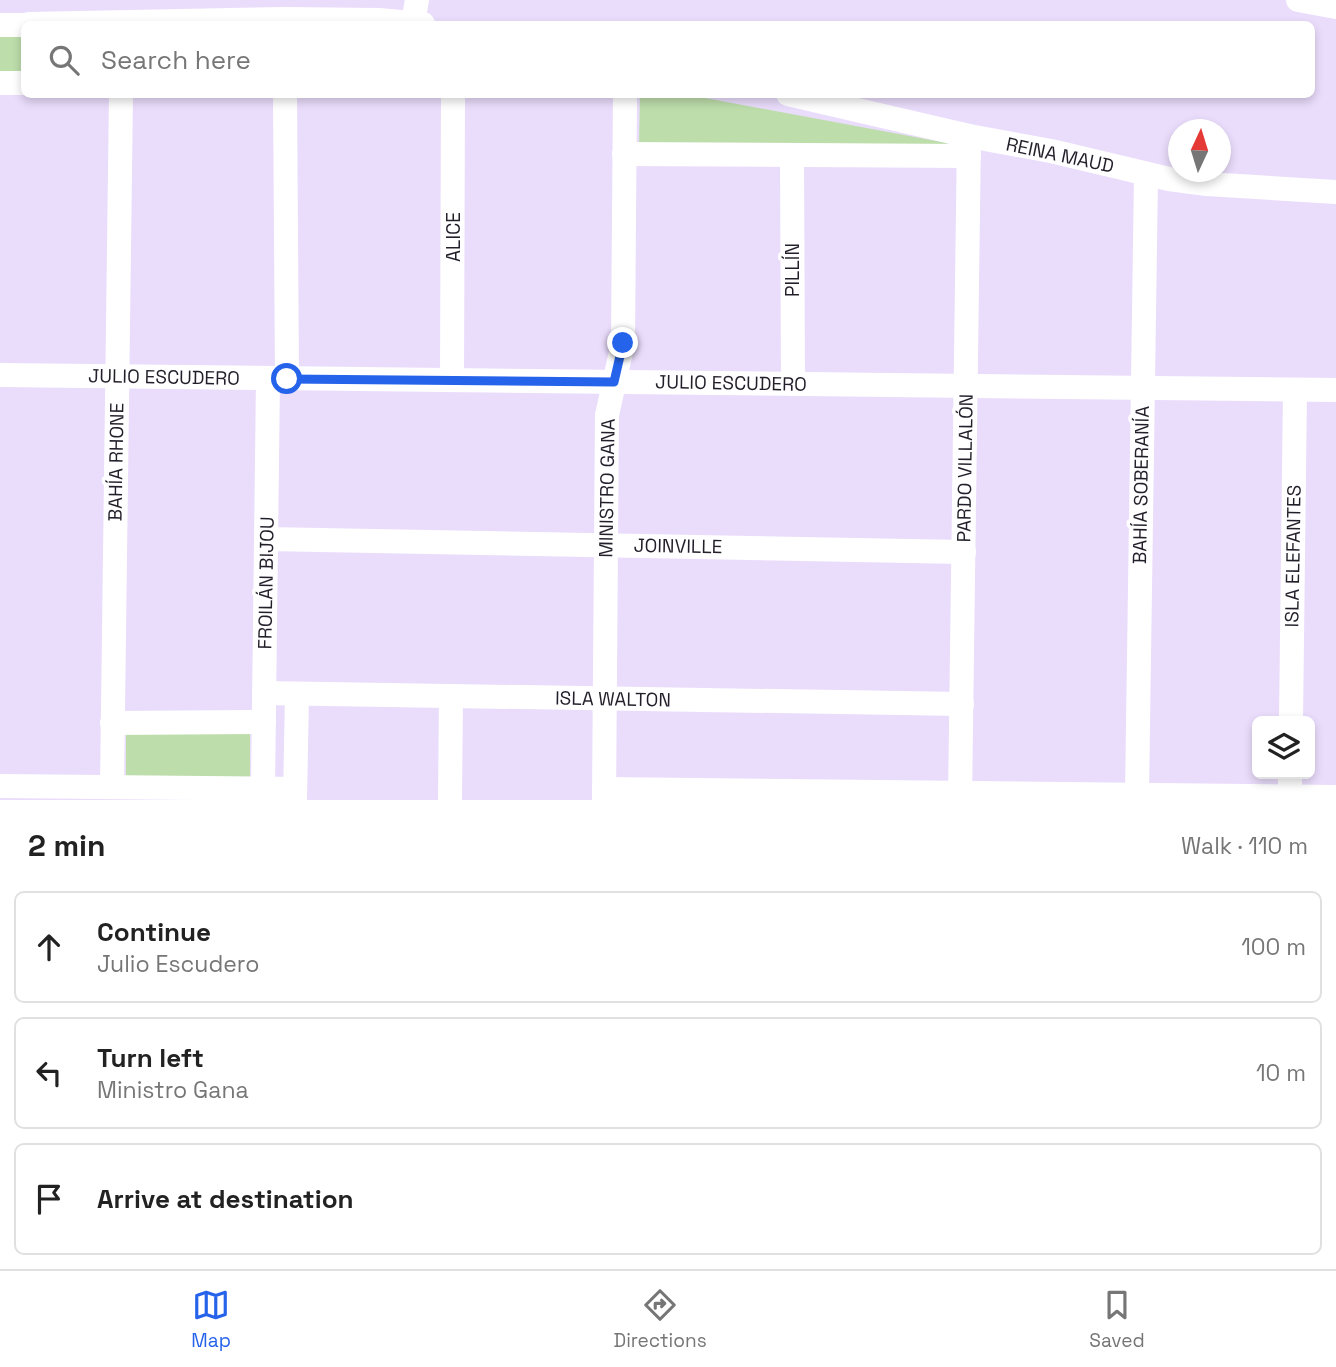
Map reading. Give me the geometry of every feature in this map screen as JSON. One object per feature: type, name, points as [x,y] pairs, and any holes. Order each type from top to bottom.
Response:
[{"type":"street","points":[[1298,0],[1336,7]]},
{"type":"street","points":[[313,21],[418,16]]},
{"type":"street","points":[[0,25],[21,25]]},
{"type":"street","points":[[0,83],[21,83]]},
{"type":"street","name":"BAHÍA RHONE","points":[[112,787],[121,98]]},
{"type":"street","name":"FROILÁN BIJOU","points":[[263,789],[266,539],[278,378],[285,98]]},
{"type":"street","name":"ALICE","points":[[452,380],[453,98]]},
{"type":"street","name":"MINISTRO GANA","points":[[604,794],[607,415],[623,343],[625,98]]},
{"type":"street","name":"REINA MAUD","points":[[802,98],[969,146]]},
{"type":"street","name":"REINA MAUD","points":[[624,154],[792,155],[969,146],[1061,153],[1146,175],[1207,184],[1336,192]]},
{"type":"street","name":"PARDO VILLALÓN","points":[[960,796],[969,146]]},
{"type":"street","name":"PILLÍN","points":[[792,155],[793,384]]},
{"type":"street","name":"BAHÍA SOBERANÍA","points":[[1137,795],[1146,175]]},
{"type":"street","name":"JULIO ESCUDERO","points":[[0,375],[1336,390]]},
{"type":"street","name":"ISLA ELEFANTES","points":[[1291,716],[1295,390]]},
{"type":"street","name":"JOINVILLE","points":[[266,539],[964,552]]},
{"type":"street","name":"ISLA WALTON","points":[[264,693],[961,704]]},
{"type":"street","points":[[0,786],[263,789],[295,794],[297,694]]},
{"type":"street","points":[[450,800],[451,696]]},
{"type":"street","points":[[113,723],[264,722]]},
{"type":"street","points":[[604,794],[1137,795],[1290,790],[1336,797]]},
{"type":"green space","points":[[0,36],[21,36],[21,77],[0,77]]},
{"type":"green space","points":[[640,98],[705,98],[947,143],[947,149],[639,144]]},
{"type":"green space","points":[[126,733],[250,733],[250,779],[126,779]]},
{"type":"route","points":[[287,379],[614,382],[623,343]]}]
